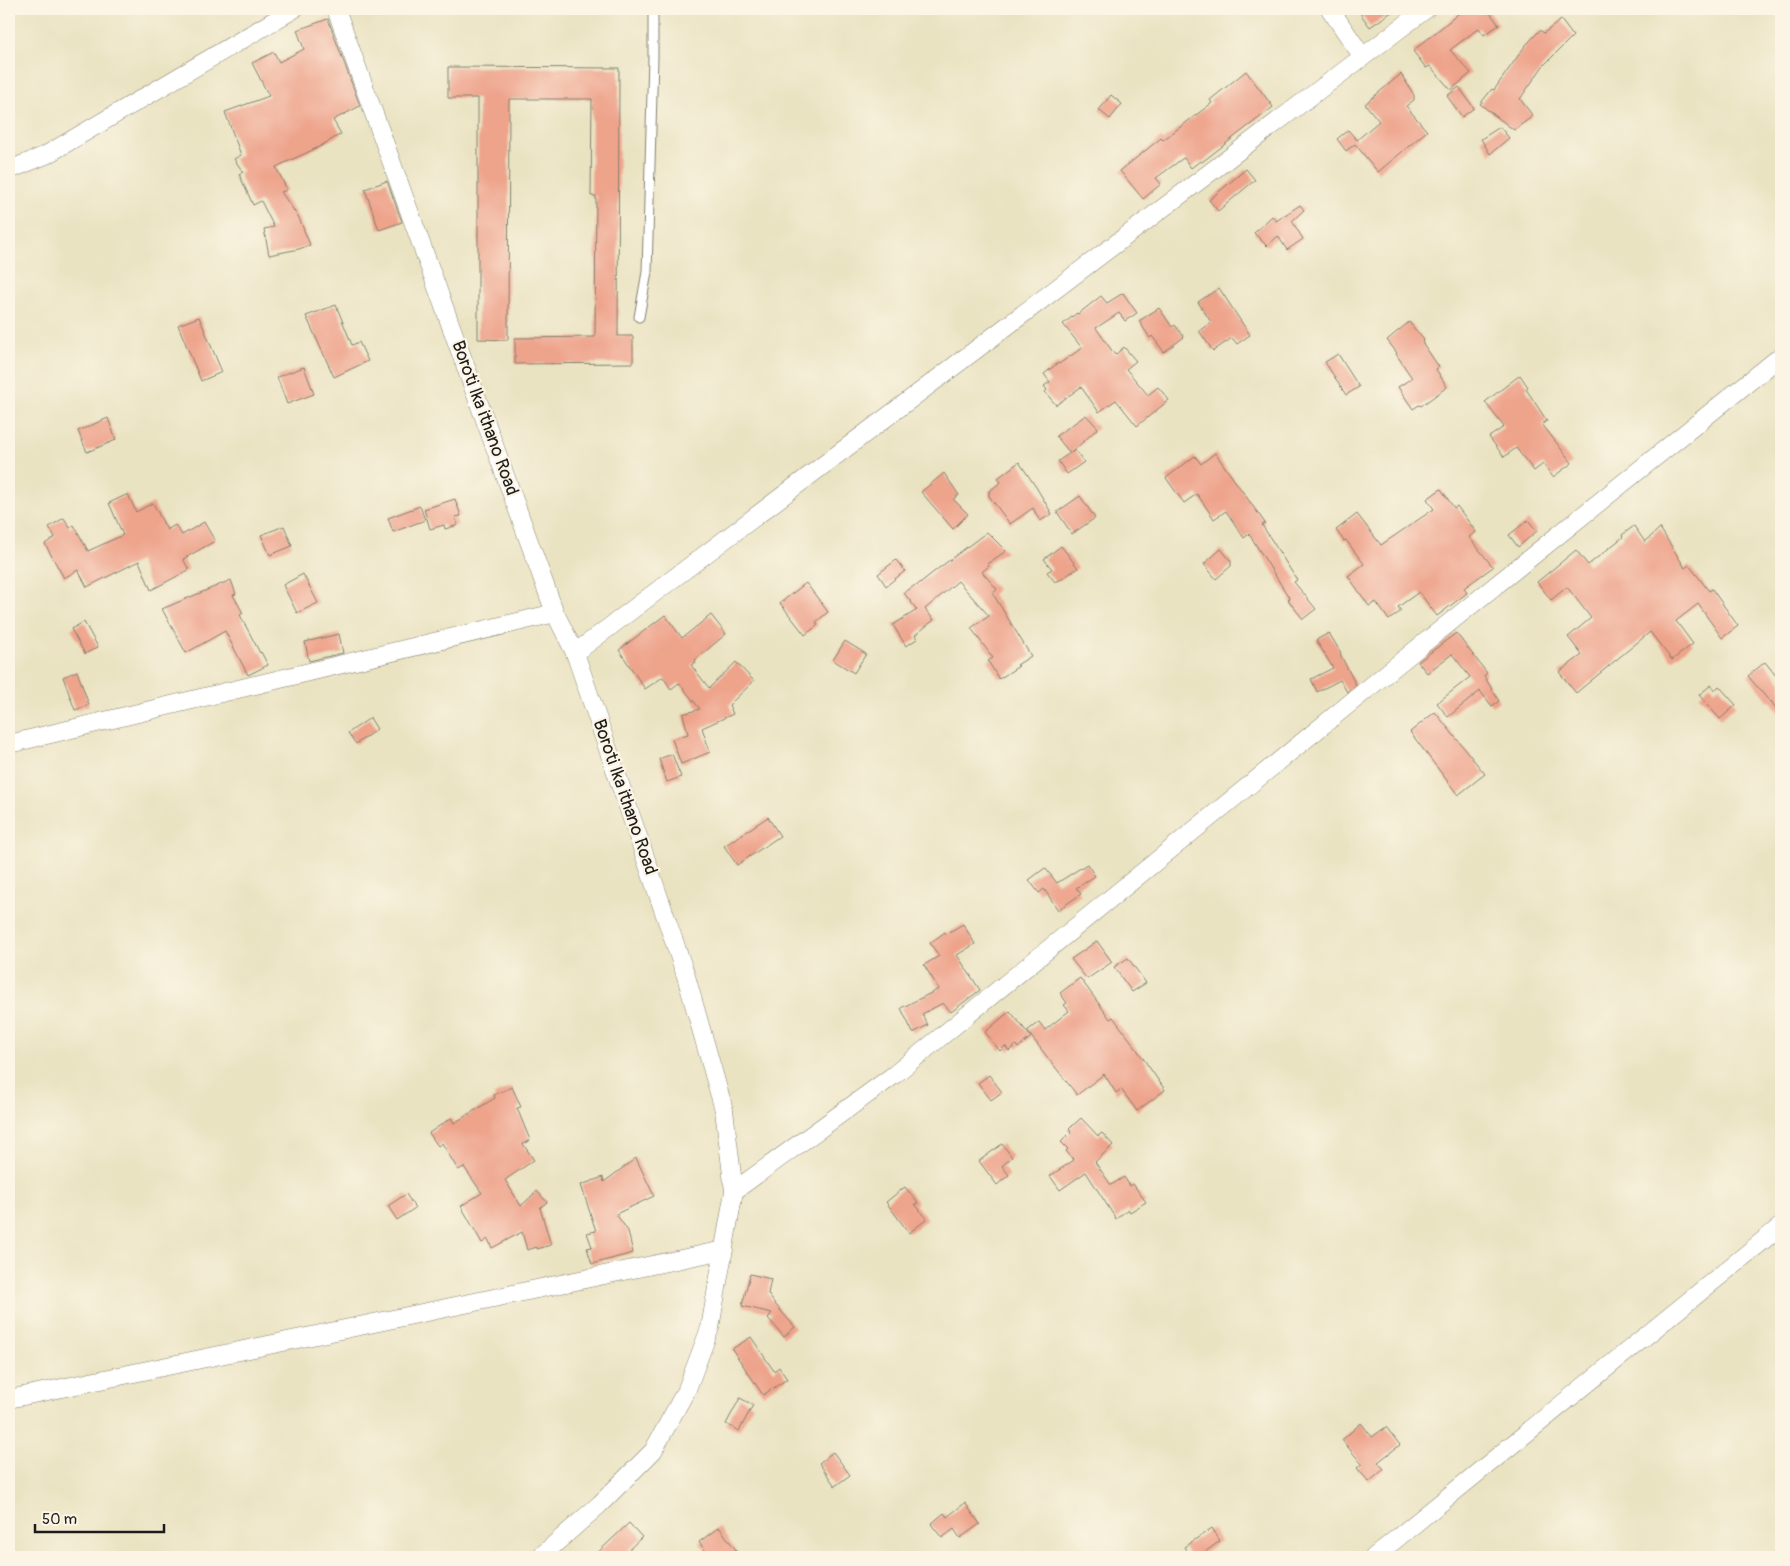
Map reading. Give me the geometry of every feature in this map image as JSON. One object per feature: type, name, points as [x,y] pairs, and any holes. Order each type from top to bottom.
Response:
[{"type":"street","points":[[9,170],[46,155],[294,9]]},
{"type":"street","name":"Boroti Ika ithano Road","points":[[336,9],[555,613],[575,653],[686,976],[724,1110],[734,1191],[710,1328],[687,1389],[653,1451],[600,1504],[540,1557]]},
{"type":"street","points":[[1330,9],[1362,56]]},
{"type":"street","points":[[575,653],[1426,9]]},
{"type":"street","points":[[734,1191],[894,1075],[1406,658],[1781,356]]},
{"type":"street","points":[[9,744],[555,613]]},
{"type":"street","points":[[1374,1557],[1781,1226]]},
{"type":"street","points":[[9,1399],[724,1250]]},
{"type":"lane","points":[[639,317],[647,272],[653,57],[652,9]]},
{"type":"building","points":[[1357,9],[1396,9],[1370,27]]},
{"type":"building","points":[[1464,9],[1487,9],[1499,25],[1484,35],[1479,28],[1450,50],[1471,73],[1451,90],[1430,66],[1426,68],[1413,51]]},
{"type":"building","points":[[328,19],[360,106],[333,120],[341,134],[319,147],[276,167],[287,190],[281,192],[299,218],[310,245],[269,255],[264,229],[274,227],[261,201],[253,205],[239,174],[243,172],[234,159],[241,155],[225,112],[269,96],[252,63],[274,52],[279,62],[304,49],[297,30]]},
{"type":"building","points":[[1561,20],[1573,36],[1543,66],[1520,99],[1533,116],[1514,130],[1480,104],[1492,89],[1494,90],[1525,46],[1540,30],[1544,33]]},
{"type":"building","points":[[448,67],[619,68],[618,336],[633,336],[633,363],[515,364],[515,338],[595,337],[596,196],[591,196],[592,99],[509,99],[508,340],[478,339],[478,98],[448,98]]},
{"type":"building","points":[[1246,71],[1273,107],[1202,162],[1200,161],[1191,168],[1184,158],[1182,159],[1156,178],[1161,184],[1143,199],[1120,171],[1161,138],[1163,140],[1212,103],[1210,100]]},
{"type":"building","points":[[1401,74],[1414,95],[1414,100],[1406,106],[1427,131],[1378,172],[1355,144],[1346,151],[1337,139],[1348,130],[1357,140],[1379,121],[1365,104]]},
{"type":"building","points":[[1459,87],[1474,108],[1462,117],[1447,96]]},
{"type":"building","points":[[1111,95],[1122,104],[1110,119],[1099,110]]},
{"type":"building","points":[[1500,127],[1509,138],[1490,154],[1481,139]]},
{"type":"building","points":[[1246,169],[1255,180],[1218,211],[1209,200]]},
{"type":"building","points":[[387,181],[402,222],[379,230],[365,189]]},
{"type":"building","points":[[1300,205],[1304,210],[1292,221],[1303,239],[1287,250],[1278,236],[1267,246],[1254,233],[1272,216],[1276,221]]},
{"type":"building","points":[[1219,288],[1250,335],[1237,344],[1232,338],[1213,351],[1199,331],[1211,322],[1198,302]]},
{"type":"building","points":[[1123,293],[1137,313],[1125,321],[1119,313],[1096,328],[1115,355],[1124,347],[1136,361],[1126,369],[1148,395],[1158,387],[1169,400],[1137,426],[1116,400],[1099,412],[1081,387],[1056,405],[1045,392],[1047,390],[1044,386],[1050,382],[1044,374],[1082,348],[1063,324],[1101,296],[1107,303]]},
{"type":"building","points":[[336,305],[352,345],[359,342],[368,361],[334,377],[306,316]]},
{"type":"building","points":[[1159,308],[1172,327],[1175,325],[1184,337],[1164,352],[1152,336],[1150,338],[1139,321]]},
{"type":"building","points":[[199,317],[222,372],[201,381],[178,325]]},
{"type":"building","points":[[1409,322],[1424,340],[1422,342],[1439,367],[1436,369],[1447,387],[1421,406],[1419,405],[1413,409],[1398,387],[1412,378],[1387,340]]},
{"type":"building","points":[[1338,354],[1359,387],[1346,395],[1325,362]]},
{"type":"building","points":[[304,367],[314,394],[287,404],[277,377]]},
{"type":"building","points":[[1520,375],[1528,387],[1526,389],[1547,421],[1542,424],[1572,463],[1553,477],[1543,464],[1534,471],[1516,448],[1504,457],[1489,437],[1504,427],[1485,402]]},
{"type":"building","points":[[1086,415],[1098,428],[1071,453],[1075,450],[1084,462],[1067,474],[1058,461],[1070,453],[1056,436]]},
{"type":"building","points":[[108,418],[116,440],[87,452],[78,431]]},
{"type":"building","points":[[1215,453],[1265,523],[1262,525],[1297,580],[1294,582],[1316,609],[1303,619],[1288,600],[1290,599],[1249,534],[1244,538],[1226,511],[1214,519],[1197,494],[1184,503],[1166,478],[1195,456],[1201,464]]},
{"type":"building","points":[[1019,462],[1052,514],[1040,521],[1033,508],[1010,524],[989,496],[989,491],[1001,482],[998,478]]},
{"type":"building","points":[[944,473],[959,495],[953,499],[968,514],[953,529],[921,492]]},
{"type":"building","points":[[1441,489],[1454,508],[1457,506],[1476,532],[1469,537],[1493,567],[1464,588],[1467,593],[1437,616],[1419,592],[1398,607],[1401,611],[1389,620],[1376,602],[1369,606],[1348,576],[1364,564],[1336,530],[1357,514],[1381,545],[1434,509],[1427,499]]},
{"type":"building","points":[[128,494],[136,512],[153,503],[167,530],[175,525],[182,535],[204,522],[215,541],[183,559],[189,570],[151,590],[139,561],[87,587],[78,570],[64,578],[45,544],[55,537],[49,527],[64,518],[70,528],[74,525],[88,551],[123,535],[109,503]]},
{"type":"building","points":[[1080,496],[1095,518],[1072,534],[1057,512]]},
{"type":"building","points":[[455,499],[461,516],[455,517],[458,525],[445,529],[444,525],[430,529],[424,509]]},
{"type":"building","points":[[420,506],[425,520],[393,532],[388,518]]},
{"type":"building","points":[[1528,520],[1537,531],[1518,547],[1509,535]]},
{"type":"building","points":[[284,526],[292,546],[270,555],[261,535]]},
{"type":"building","points":[[1634,526],[1645,542],[1660,528],[1685,568],[1689,565],[1709,591],[1712,589],[1738,626],[1722,638],[1698,604],[1676,621],[1693,644],[1672,660],[1650,632],[1576,693],[1559,672],[1582,655],[1568,637],[1591,618],[1567,587],[1551,600],[1537,582],[1576,550],[1588,565]]},
{"type":"building","points":[[987,532],[1006,551],[987,564],[989,566],[982,572],[997,589],[993,594],[1031,656],[999,679],[988,661],[993,658],[971,628],[989,616],[958,581],[925,609],[934,620],[915,635],[917,639],[906,646],[893,625],[917,610],[904,593]]},
{"type":"building","points":[[1061,546],[1078,568],[1055,582],[1047,572],[1052,569],[1044,559]]},
{"type":"building","points":[[1221,549],[1231,561],[1231,566],[1216,579],[1204,564]]},
{"type":"building","points":[[896,560],[905,571],[886,586],[878,574]]},
{"type":"building","points":[[303,574],[318,603],[297,613],[283,585]]},
{"type":"building","points":[[231,580],[236,594],[233,595],[243,613],[240,615],[268,665],[248,675],[225,631],[186,653],[162,609]]},
{"type":"building","points":[[806,583],[828,612],[816,622],[818,625],[805,635],[780,603]]},
{"type":"building","points":[[665,615],[682,638],[711,615],[726,634],[691,665],[709,688],[736,662],[754,681],[729,705],[733,714],[702,728],[710,752],[681,764],[672,739],[688,734],[683,714],[700,709],[679,683],[671,689],[663,677],[645,689],[619,650]]},
{"type":"building","points":[[84,622],[98,647],[85,654],[71,629]]},
{"type":"building","points":[[1329,633],[1356,685],[1347,692],[1340,680],[1317,692],[1311,679],[1333,668],[1316,640]]},
{"type":"building","points":[[1456,633],[1487,673],[1484,676],[1499,701],[1492,706],[1480,691],[1448,717],[1437,703],[1470,677],[1452,654],[1427,673],[1418,662]]},
{"type":"building","points":[[339,634],[343,653],[309,661],[305,642]]},
{"type":"building","points":[[845,641],[866,654],[854,673],[833,660]]},
{"type":"building","points":[[1765,662],[1781,682],[1781,716],[1771,701],[1748,676]]},
{"type":"building","points":[[77,671],[89,705],[75,710],[63,677]]},
{"type":"building","points":[[1711,685],[1715,690],[1719,686],[1736,705],[1720,719],[1699,695]]},
{"type":"building","points":[[1435,712],[1485,774],[1458,795],[1410,732]]},
{"type":"building","points":[[370,718],[377,729],[356,744],[348,733]]},
{"type":"building","points":[[672,754],[681,777],[667,782],[659,759]]},
{"type":"building","points":[[768,817],[780,836],[737,865],[724,846]]},
{"type":"building","points":[[1087,864],[1095,876],[1076,888],[1081,894],[1058,910],[1044,889],[1039,893],[1029,880],[1045,868],[1057,883]]},
{"type":"building","points":[[963,924],[975,944],[957,955],[980,990],[951,1012],[943,1003],[922,1014],[928,1025],[913,1033],[901,1008],[939,989],[924,965],[939,956],[930,943],[945,932],[946,934]]},
{"type":"building","points":[[1097,941],[1112,962],[1087,979],[1071,959]]},
{"type":"building","points":[[1128,958],[1146,983],[1132,992],[1114,967]]},
{"type":"building","points":[[1080,978],[1110,1019],[1113,1017],[1165,1090],[1137,1111],[1121,1089],[1116,1093],[1104,1074],[1077,1095],[1027,1031],[1039,1022],[1045,1030],[1069,1011],[1064,1005],[1067,1003],[1060,993]]},
{"type":"building","points":[[1010,1011],[1031,1037],[1018,1048],[1016,1045],[1009,1051],[1005,1046],[1000,1051],[985,1032]]},
{"type":"building","points":[[989,1075],[1002,1092],[991,1100],[978,1083]]},
{"type":"building","points":[[512,1087],[521,1107],[517,1108],[530,1140],[523,1144],[534,1160],[505,1180],[521,1206],[537,1191],[547,1202],[540,1208],[551,1245],[537,1249],[537,1247],[527,1250],[522,1232],[492,1248],[488,1239],[482,1243],[461,1206],[482,1193],[464,1167],[458,1170],[442,1143],[438,1146],[429,1133],[451,1118],[454,1123],[495,1098],[494,1095]]},
{"type":"building","points":[[1081,1118],[1098,1136],[1102,1133],[1113,1145],[1095,1162],[1111,1185],[1124,1177],[1130,1186],[1133,1184],[1146,1202],[1130,1212],[1128,1209],[1116,1219],[1086,1172],[1060,1190],[1050,1176],[1074,1160],[1066,1151],[1068,1149],[1061,1142],[1071,1132],[1069,1129]]},
{"type":"building","points":[[1002,1144],[1012,1157],[1002,1166],[1009,1175],[997,1185],[979,1161]]},
{"type":"building","points":[[636,1158],[654,1196],[616,1214],[628,1231],[633,1253],[592,1264],[587,1248],[592,1247],[587,1233],[596,1231],[581,1185],[603,1177],[604,1182]]},
{"type":"building","points":[[905,1187],[918,1203],[915,1204],[927,1219],[909,1233],[886,1202]]},
{"type":"building","points":[[406,1194],[415,1208],[397,1220],[388,1206]]},
{"type":"building","points":[[750,1274],[771,1279],[768,1294],[795,1327],[784,1337],[768,1318],[772,1313],[742,1306]]},
{"type":"building","points":[[751,1337],[774,1371],[779,1367],[787,1379],[763,1395],[732,1349]]},
{"type":"building","points":[[740,1398],[753,1405],[739,1431],[726,1424]]},
{"type":"building","points":[[1361,1423],[1372,1437],[1386,1427],[1400,1445],[1378,1462],[1384,1469],[1369,1482],[1357,1468],[1362,1464],[1342,1440]]},
{"type":"building","points":[[833,1452],[850,1475],[835,1486],[819,1463]]},
{"type":"building","points":[[965,1503],[980,1524],[960,1538],[954,1529],[942,1538],[931,1524],[944,1513],[947,1517]]},
{"type":"building","points":[[629,1523],[642,1537],[621,1557],[593,1557]]},
{"type":"building","points":[[719,1527],[741,1557],[710,1557],[699,1542]]},
{"type":"building","points":[[1212,1528],[1220,1541],[1198,1557],[1191,1557],[1184,1547]]}]
